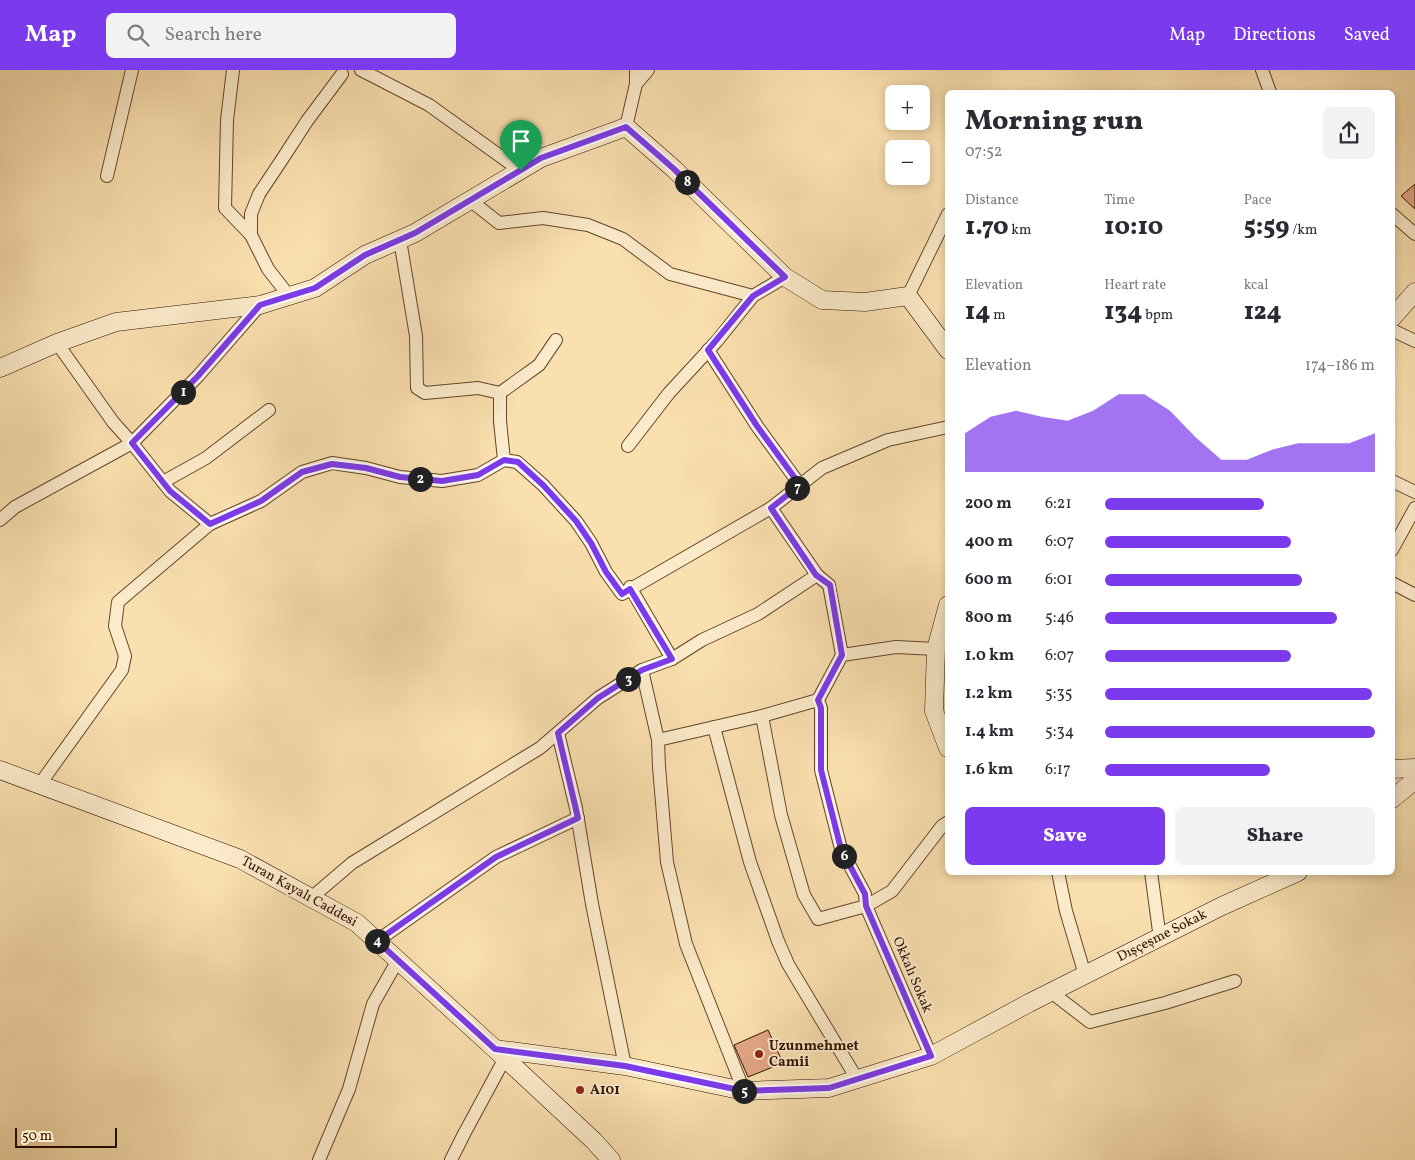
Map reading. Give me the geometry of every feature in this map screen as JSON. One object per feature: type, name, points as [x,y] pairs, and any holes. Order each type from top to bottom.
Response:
[{"type":"street","points":[[107,176],[132,70]]},
{"type":"street","points":[[233,70],[227,120],[225,208],[251,235],[268,269],[289,296]]},
{"type":"street","points":[[360,70],[429,105],[521,171]]},
{"type":"street","points":[[626,127],[636,84],[636,70]]},
{"type":"street","points":[[636,84],[648,70]]},
{"type":"street","points":[[1262,70],[1269,90]]},
{"type":"street","points":[[251,235],[250,214],[259,194],[342,71]]},
{"type":"street","points":[[0,368],[58,343],[116,322],[260,305],[315,288],[365,255],[415,233],[541,158],[626,127]]},
{"type":"street","points":[[626,127],[674,169],[785,277],[822,300],[865,302],[908,296]]},
{"type":"street","points":[[471,201],[500,223],[543,218],[588,225],[623,239],[670,274],[753,296]]},
{"type":"street","points":[[1395,217],[1415,234]]},
{"type":"street","points":[[908,296],[945,220]]},
{"type":"street","points":[[400,240],[416,336],[417,388],[425,392],[478,388],[500,393],[539,365],[556,340]]},
{"type":"street","points":[[628,446],[669,393],[753,296],[785,277]]},
{"type":"street","points":[[1395,315],[1415,292]]},
{"type":"street","points":[[908,296],[945,346]]},
{"type":"street","points":[[0,520],[15,508],[132,443],[198,376],[260,305]]},
{"type":"street","points":[[1395,331],[1415,341]]},
{"type":"street","points":[[58,343],[113,422],[170,491],[210,524]]},
{"type":"street","points":[[708,350],[757,426],[800,485]]},
{"type":"street","points":[[500,393],[500,421],[504,460]]},
{"type":"street","points":[[163,482],[206,458],[269,410]]},
{"type":"street","points":[[40,784],[122,670],[125,656],[115,626],[118,602],[210,524],[261,501],[302,472],[332,464],[366,468],[400,477],[442,481],[478,475],[504,460],[518,462],[543,485],[576,521],[591,543],[606,572],[622,594],[771,508],[822,468],[888,440],[945,428]]},
{"type":"street","points":[[1395,482],[1415,492]]},
{"type":"street","points":[[658,740],[762,716],[818,700],[842,655],[830,585],[816,575],[771,508]]},
{"type":"street","points":[[1395,545],[1415,508]]},
{"type":"street","points":[[311,898],[352,863],[540,748],[598,698],[642,670],[672,659],[702,640],[758,614],[816,575]]},
{"type":"street","points":[[1395,585],[1415,595]]},
{"type":"street","points":[[630,588],[672,659]]},
{"type":"street","points":[[945,616],[936,648],[934,711],[945,740]]},
{"type":"street","points":[[842,655],[896,647],[936,648]]},
{"type":"street","points":[[642,670],[658,740],[667,862],[686,944],[744,1091]]},
{"type":"street","name":"Okkalı Sokak","points":[[818,700],[821,708],[821,770],[841,849],[865,894],[866,906],[931,1056]]},
{"type":"street","points":[[762,716],[781,815],[804,895],[818,919],[866,906],[892,891],[945,823]]},
{"type":"street","points":[[714,728],[750,862],[778,941],[788,964],[857,1079]]},
{"type":"street","points":[[558,733],[578,818],[592,904],[625,1066]]},
{"type":"street","points":[[1395,769],[1415,768]]},
{"type":"street","name":"Turan Kayalı Caddesi","points":[[0,770],[240,859],[357,923],[500,1053],[594,1141],[611,1160]]},
{"type":"street","points":[[1395,797],[1415,780]]},
{"type":"street","points":[[377,941],[496,857],[578,818]]},
{"type":"street","points":[[1059,875],[1066,911],[1085,975]]},
{"type":"street","points":[[1152,875],[1160,938]]},
{"type":"street","name":"Dışçeşme Sokak","points":[[500,1053],[625,1066],[744,1091],[829,1088],[931,1056],[1029,1003],[1222,906],[1291,875]]},
{"type":"street","points":[[319,1160],[349,1089],[373,1004],[398,960]]},
{"type":"street","points":[[1051,992],[1090,1022],[1165,1003],[1235,981]]},
{"type":"street","points":[[451,1160],[500,1053]]},
{"type":"building","points":[[1415,184],[1415,209],[1401,196]]},
{"type":"building","name":"Uzunmehmet Camii","points":[[768,1030],[783,1063],[748,1077],[734,1045]]},
{"type":"place","name":"Uzunmehmet Camii","points":[[759,1054]]},
{"type":"place","name":"A101","points":[[580,1090]]},
{"type":"route","points":[[626,127],[674,169],[785,277],[753,296],[708,350],[757,426],[800,485],[771,508],[816,575],[830,585],[842,655],[818,700],[821,708],[821,770],[841,849],[865,894],[866,906],[931,1056],[829,1088],[744,1091],[625,1066],[495,1049],[377,941],[496,857],[578,818],[558,733],[598,698],[642,670],[672,659],[630,589],[622,594],[606,572],[591,543],[576,521],[543,485],[518,462],[504,460],[478,475],[442,481],[400,477],[366,468],[332,464],[302,472],[261,501],[210,524],[170,491],[132,443],[198,376],[260,305],[315,288],[365,255],[415,233],[521,171],[541,158],[626,127]]}]
